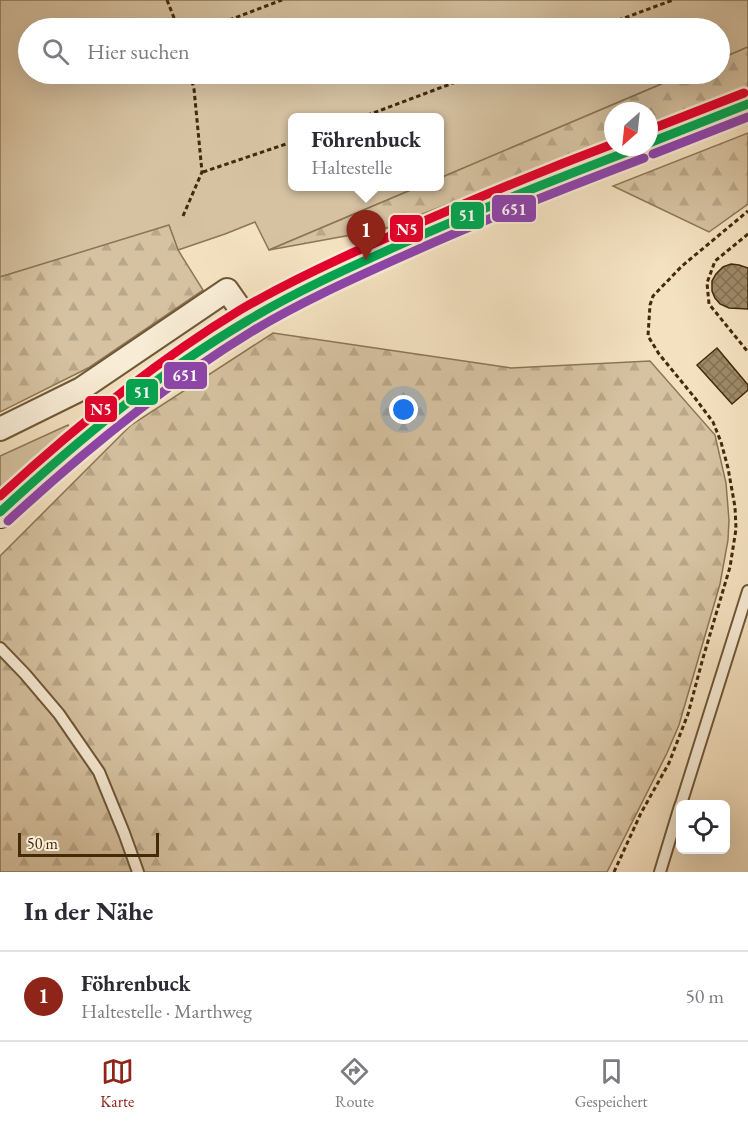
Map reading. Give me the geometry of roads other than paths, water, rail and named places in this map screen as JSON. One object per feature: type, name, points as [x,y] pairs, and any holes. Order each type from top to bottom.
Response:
[{"type":"main road","points":[[658,139],[748,104]]},
{"type":"main road","points":[[0,512],[66,452],[118,409],[198,351],[248,320],[344,270],[441,226],[617,156]]},
{"type":"street","points":[[0,429],[81,388],[227,290],[248,320]]},
{"type":"lane","points":[[683,800],[748,591]]},
{"type":"lane","points":[[0,648],[58,714],[99,772],[138,872]]},
{"type":"lane","points":[[660,872],[676,821]]},
{"type":"place","name":"Föhrenbuck","points":[[366,260]]}]
